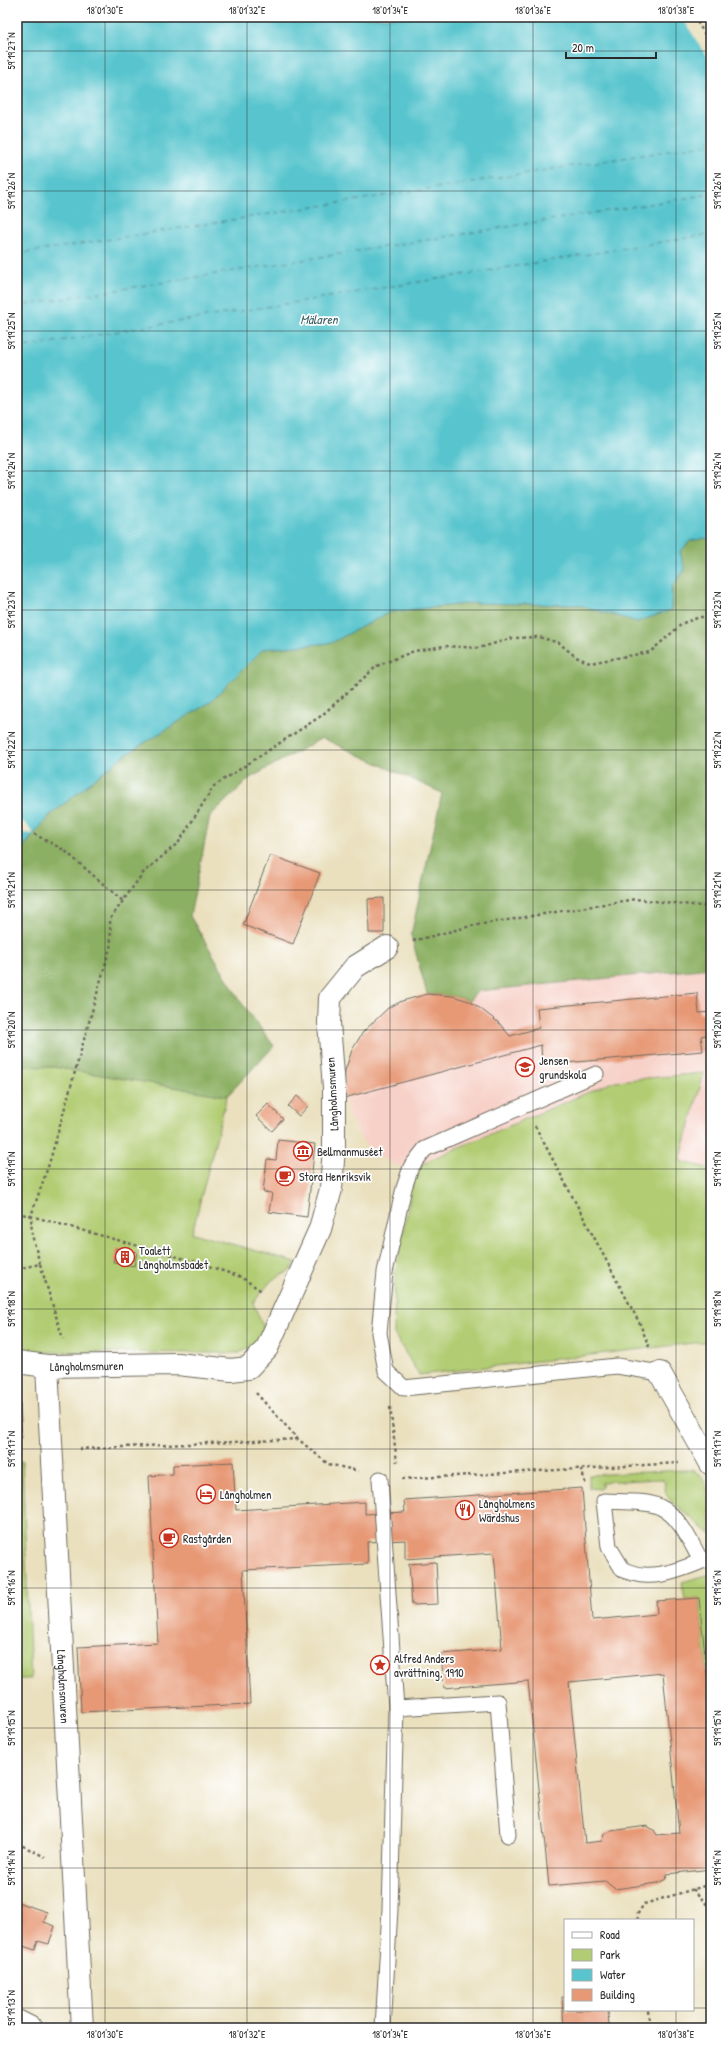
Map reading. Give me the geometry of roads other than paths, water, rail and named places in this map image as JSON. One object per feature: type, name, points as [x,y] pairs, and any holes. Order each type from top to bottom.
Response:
[{"type":"street","name":"Långholmsmuren","points":[[82,2028],[48,1366],[178,1364],[231,1370],[248,1368],[267,1348],[320,1229],[331,1189],[334,1147],[334,1088],[329,1029],[330,998],[356,967],[387,947]]},
{"type":"street","points":[[17,1362],[48,1366]]},
{"type":"street","points":[[660,1373],[710,1463]]},
{"type":"street","points":[[17,2021],[31,2028]]},
{"type":"lane","points":[[596,1074],[425,1149],[411,1167],[404,1188],[385,1272],[379,1334],[386,1371],[404,1388],[617,1366],[660,1373]]},
{"type":"lane","points":[[380,1479],[396,1708],[390,1909],[383,2028]]},
{"type":"lane","points":[[604,1501],[639,1502],[660,1506],[674,1519],[706,1560],[664,1574],[644,1575],[623,1570],[609,1547],[604,1501]]},
{"type":"lane","points":[[396,1708],[498,1702],[508,1836]]},
{"type":"water","name":"Mälaren","points":[[17,17],[711,17],[711,542],[707,538],[690,541],[680,552],[685,570],[672,586],[671,610],[637,622],[579,605],[475,603],[390,612],[331,643],[263,649],[210,702],[122,757],[49,816],[17,855]]},
{"type":"place","name":"Jensen grundskola","points":[[525,1067]]},
{"type":"place","name":"Bellmanmuséet","points":[[303,1151]]},
{"type":"place","name":"Stora Henriksvik","points":[[285,1176]]},
{"type":"place","name":"Toalett Långholmsbadet","points":[[125,1257]]},
{"type":"place","name":"Långholmen","points":[[206,1494]]},
{"type":"place","name":"Långholmens Wärdshus","points":[[465,1510]]},
{"type":"place","name":"Rastgården","points":[[169,1538]]},
{"type":"place","name":"Alfred Anders avrättning, 1910","points":[[380,1665]]}]
